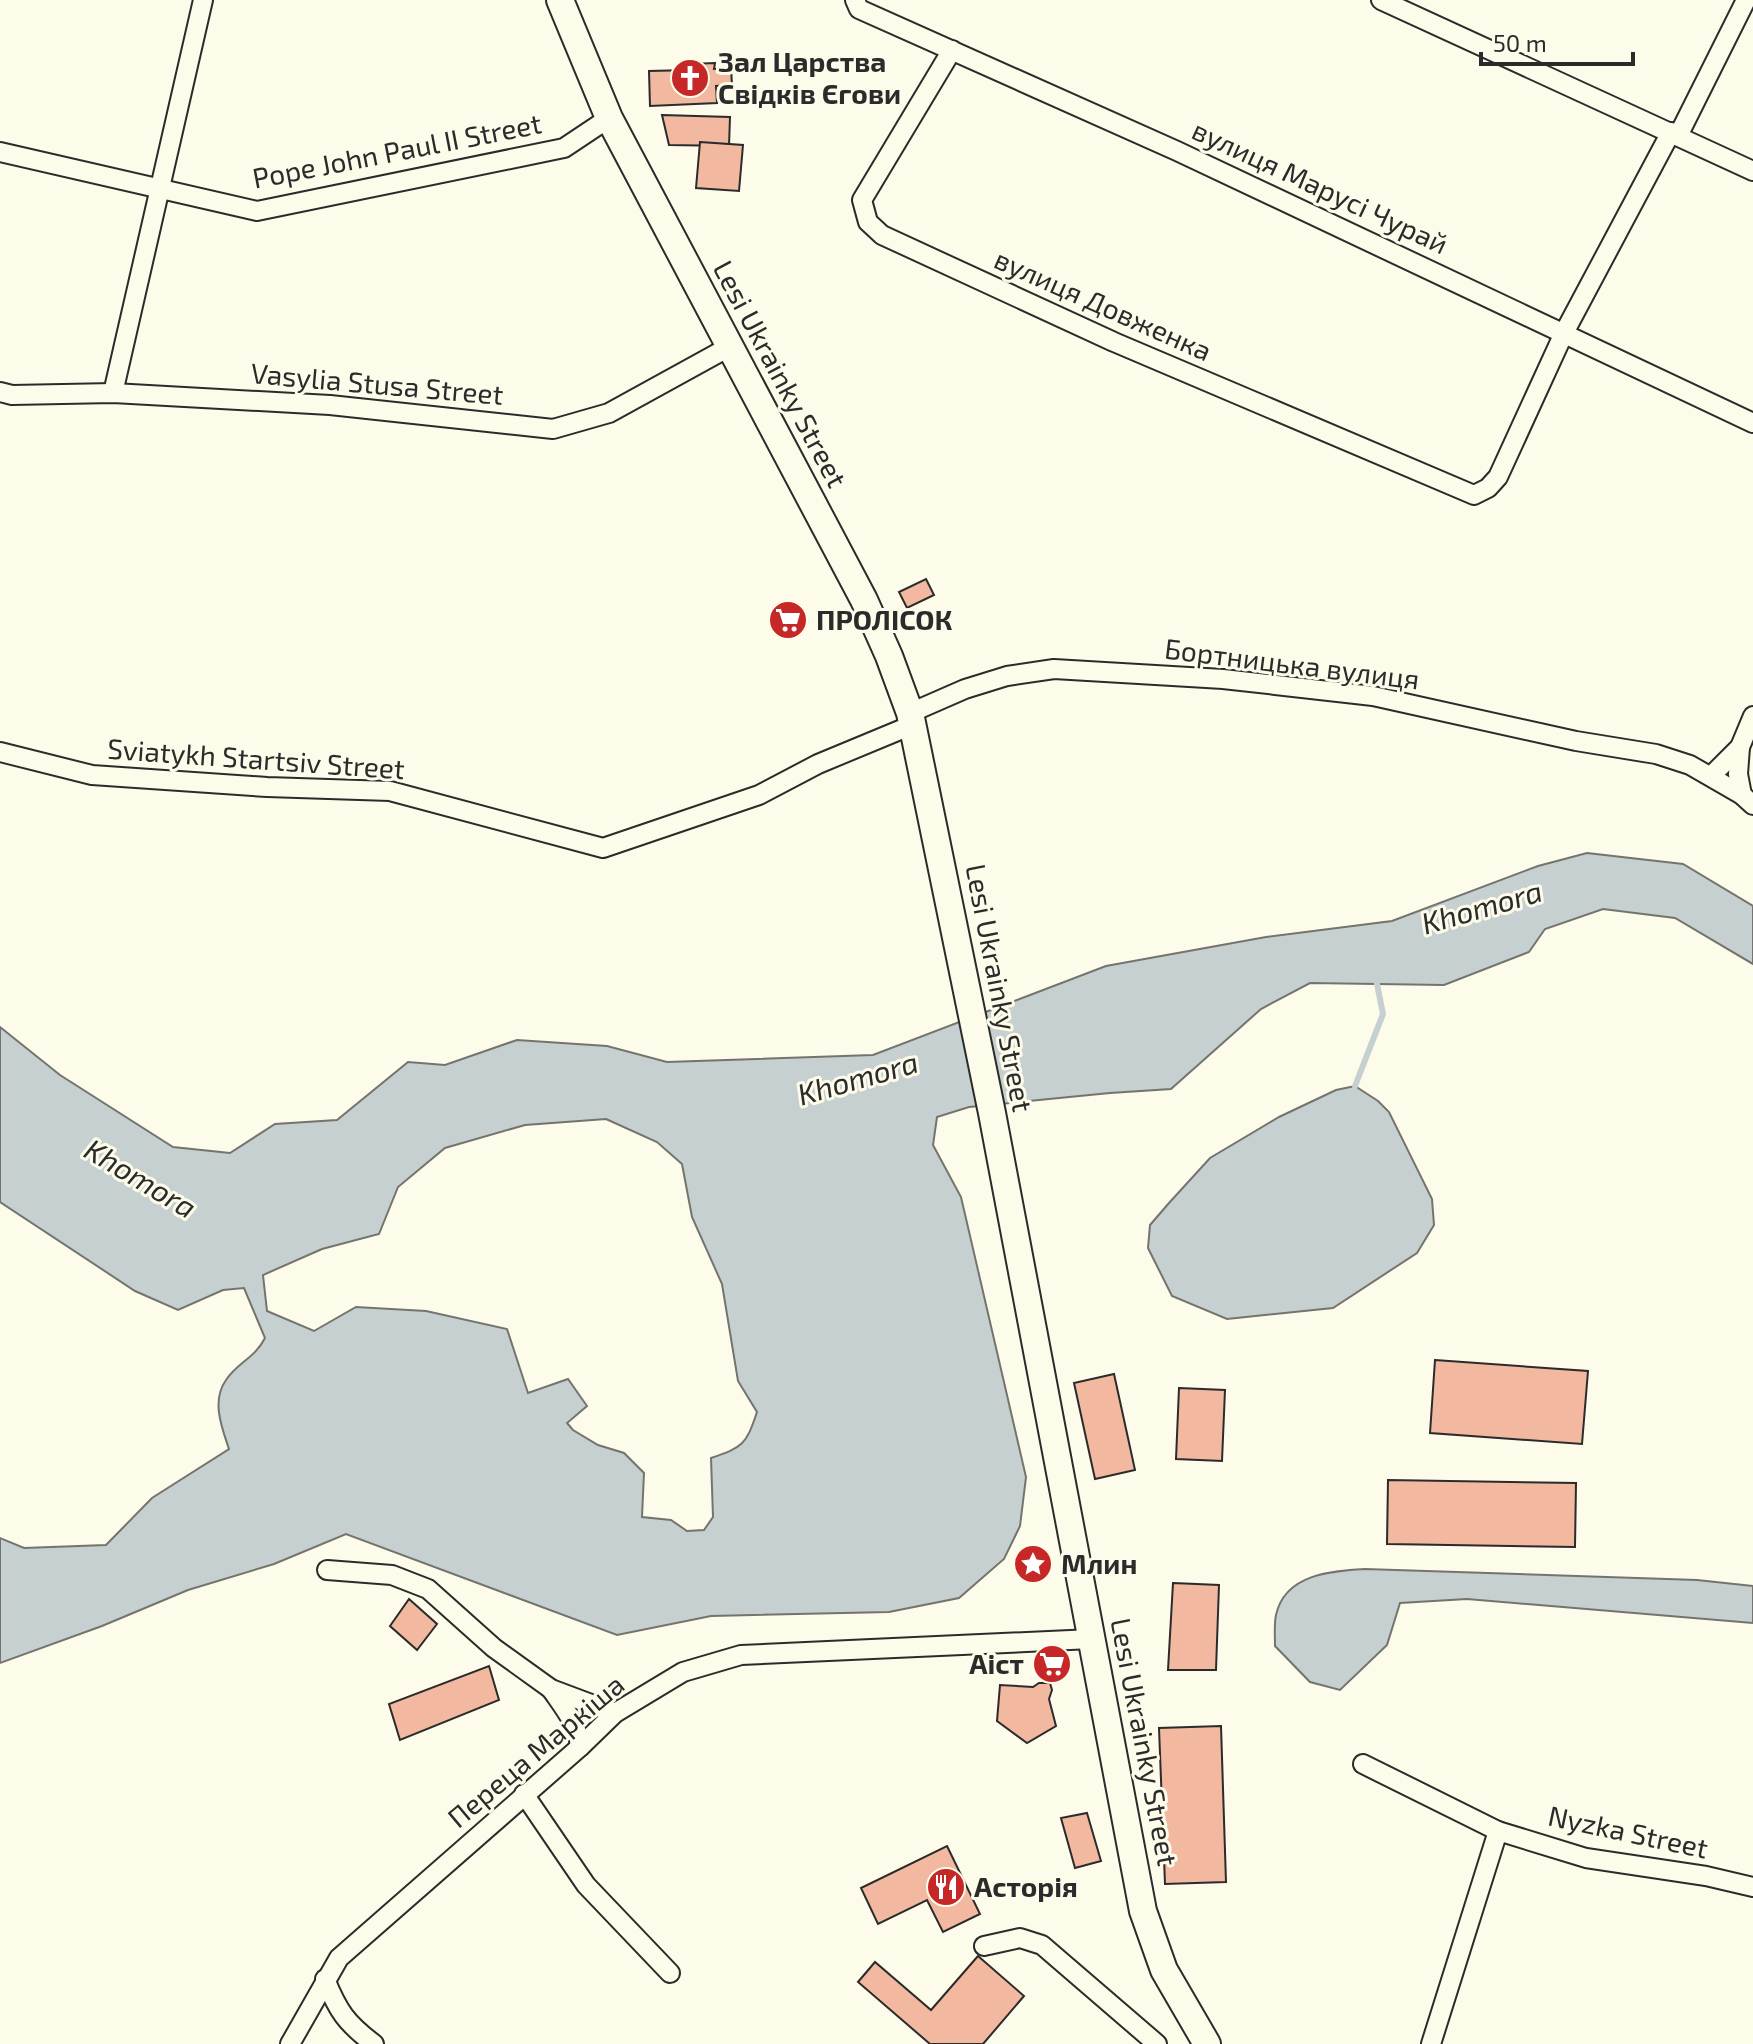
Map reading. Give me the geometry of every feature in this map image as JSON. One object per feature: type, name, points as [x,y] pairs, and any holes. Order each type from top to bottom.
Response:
[{"type":"main road","name":"Lesi Ukrainky Street","points":[[560,0],[609,118],[864,600],[889,656],[911,719],[992,1113],[1143,1911],[1164,1970],[1207,2044]]},
{"type":"street","points":[[113,393],[203,0]]},
{"type":"street","points":[[1381,0],[1753,171]]},
{"type":"street","points":[[1564,333],[1746,0]]},
{"type":"street","name":"вулиця Марусі Чурай","points":[[857,4],[1753,423]]},
{"type":"street","name":"вулиця Довженка","points":[[952,50],[862,200],[868,222],[882,235],[1114,342],[1474,495],[1488,488],[1498,477],[1564,333]]},
{"type":"street","name":"Pope John Paul II Street","points":[[0,152],[257,211],[564,148],[609,118]]},
{"type":"street","name":"Vasylia Stusa Street","points":[[0,392],[12,395],[113,393],[330,405],[553,429],[609,413],[729,347]]},
{"type":"street","name":"Бортницька вулиця","points":[[911,719],[965,689],[1007,676],[1054,669],[1223,679],[1373,696],[1576,741],[1656,754],[1690,765],[1747,800]]},
{"type":"street","points":[[1747,800],[1738,774],[1740,747],[1753,716]]},
{"type":"street","name":"Sviatykh Startsiv Street","points":[[0,752],[92,775],[267,787],[390,791],[603,848],[759,795],[911,719]]},
{"type":"street","points":[[1711,776],[1740,747]]},
{"type":"street","points":[[327,1570],[392,1575],[428,1589],[494,1648],[551,1689],[615,1713]]},
{"type":"street","name":"Переца Маркіша","points":[[290,2044],[339,1958],[615,1713],[683,1672],[741,1655],[1092,1639]]},
{"type":"street","points":[[551,1689],[571,1717],[579,1733],[580,1747]]},
{"type":"street","name":"Nyzka Street","points":[[1363,1764],[1498,1831],[1586,1858],[1706,1876],[1753,1887]]},
{"type":"street","points":[[524,1794],[586,1885],[670,1973]]},
{"type":"street","points":[[1431,2044],[1498,1831]]},
{"type":"street","points":[[984,1946],[1020,1938],[1042,1945],[1157,2044]]},
{"type":"street","points":[[325,1979],[340,2014],[374,2044]]},
{"type":"street","points":[[304,2016],[333,2017],[346,2021]]},
{"type":"water","name":"Khomora","points":[[1587,853],[1683,864],[1753,906],[1753,964],[1675,918],[1603,909],[1545,929],[1529,952],[1444,985],[1310,983],[1261,1009],[1171,1089],[969,1107],[937,1117],[933,1145],[961,1197],[1026,1477],[1020,1526],[1004,1559],[959,1598],[889,1612],[711,1616],[617,1635],[346,1534],[274,1564],[188,1590],[102,1626],[0,1663],[0,1538],[24,1548],[106,1545],[152,1498],[229,1449],[219,1414],[219,1397],[230,1374],[256,1351],[265,1338],[244,1288],[223,1290],[178,1310],[135,1291],[0,1202],[0,1027],[60,1075],[173,1147],[230,1153],[275,1124],[337,1120],[408,1062],[445,1065],[517,1040],[607,1046],[667,1062],[873,1055],[1106,966],[1266,937],[1392,921],[1538,866]],"holes":[[[606,1119],[657,1142],[682,1164],[692,1217],[722,1284],[738,1381],[757,1412],[750,1432],[742,1443],[711,1458],[713,1517],[704,1530],[687,1531],[671,1520],[642,1517],[644,1473],[624,1453],[598,1445],[567,1423],[587,1406],[568,1379],[528,1393],[507,1329],[426,1311],[356,1307],[314,1331],[267,1311],[263,1275],[322,1249],[379,1234],[398,1187],[445,1148],[525,1125]]]},
{"type":"water","points":[[1355,1086],[1389,1112],[1432,1199],[1434,1225],[1417,1253],[1333,1308],[1227,1319],[1172,1296],[1148,1248],[1150,1225],[1169,1203],[1210,1158],[1279,1117],[1336,1090]]},
{"type":"water","points":[[1365,1569],[1697,1580],[1753,1586],[1753,1623],[1467,1599],[1400,1603],[1387,1645],[1340,1690],[1310,1682],[1275,1646],[1275,1619],[1281,1601],[1299,1583],[1311,1577]]},
{"type":"building","name":"Зал Царства Свідків Єгови","points":[[715,63],[714,69],[731,68],[732,85],[716,86],[717,103],[650,106],[649,71],[690,70],[690,64]]},
{"type":"building","points":[[662,115],[730,117],[729,146],[669,145]]},
{"type":"building","points":[[700,142],[743,145],[739,191],[696,188]]},
{"type":"building","points":[[926,579],[934,595],[907,608],[899,592]]},
{"type":"building","points":[[1435,1360],[1588,1371],[1582,1444],[1430,1433]]},
{"type":"building","points":[[1114,1374],[1135,1470],[1095,1479],[1074,1383]]},
{"type":"building","points":[[1179,1388],[1225,1390],[1222,1461],[1176,1459]]},
{"type":"building","points":[[1388,1480],[1576,1483],[1575,1547],[1387,1544]]},
{"type":"building","points":[[1173,1583],[1219,1585],[1216,1670],[1168,1670]]},
{"type":"building","points":[[409,1599],[437,1624],[417,1650],[390,1626]]},
{"type":"building","points":[[489,1666],[499,1700],[400,1740],[389,1704]]},
{"type":"building","points":[[1039,1683],[1050,1683],[1052,1690],[1049,1699],[1056,1726],[1027,1743],[997,1721],[1000,1685],[1033,1687]]},
{"type":"building","points":[[1221,1726],[1226,1882],[1165,1884],[1159,1728]]},
{"type":"building","points":[[1087,1813],[1101,1861],[1075,1868],[1061,1818]]},
{"type":"building","points":[[947,1846],[980,1914],[943,1932],[927,1900],[878,1924],[861,1888]]},
{"type":"building","points":[[978,1956],[1024,1996],[983,2044],[930,2044],[858,1982],[875,1962],[931,2010]]},
{"type":"waterway","points":[[1355,1086],[1383,1014],[1376,979]]},
{"type":"place","name":"Зал Царства Свідків Єгови","points":[[690,78]]},
{"type":"place","name":"ПРОЛІСОК","points":[[788,620]]},
{"type":"place","name":"Млин","points":[[1033,1564]]},
{"type":"place","name":"Аіст","points":[[1052,1664]]},
{"type":"place","name":"Асторія","points":[[946,1887]]}]
